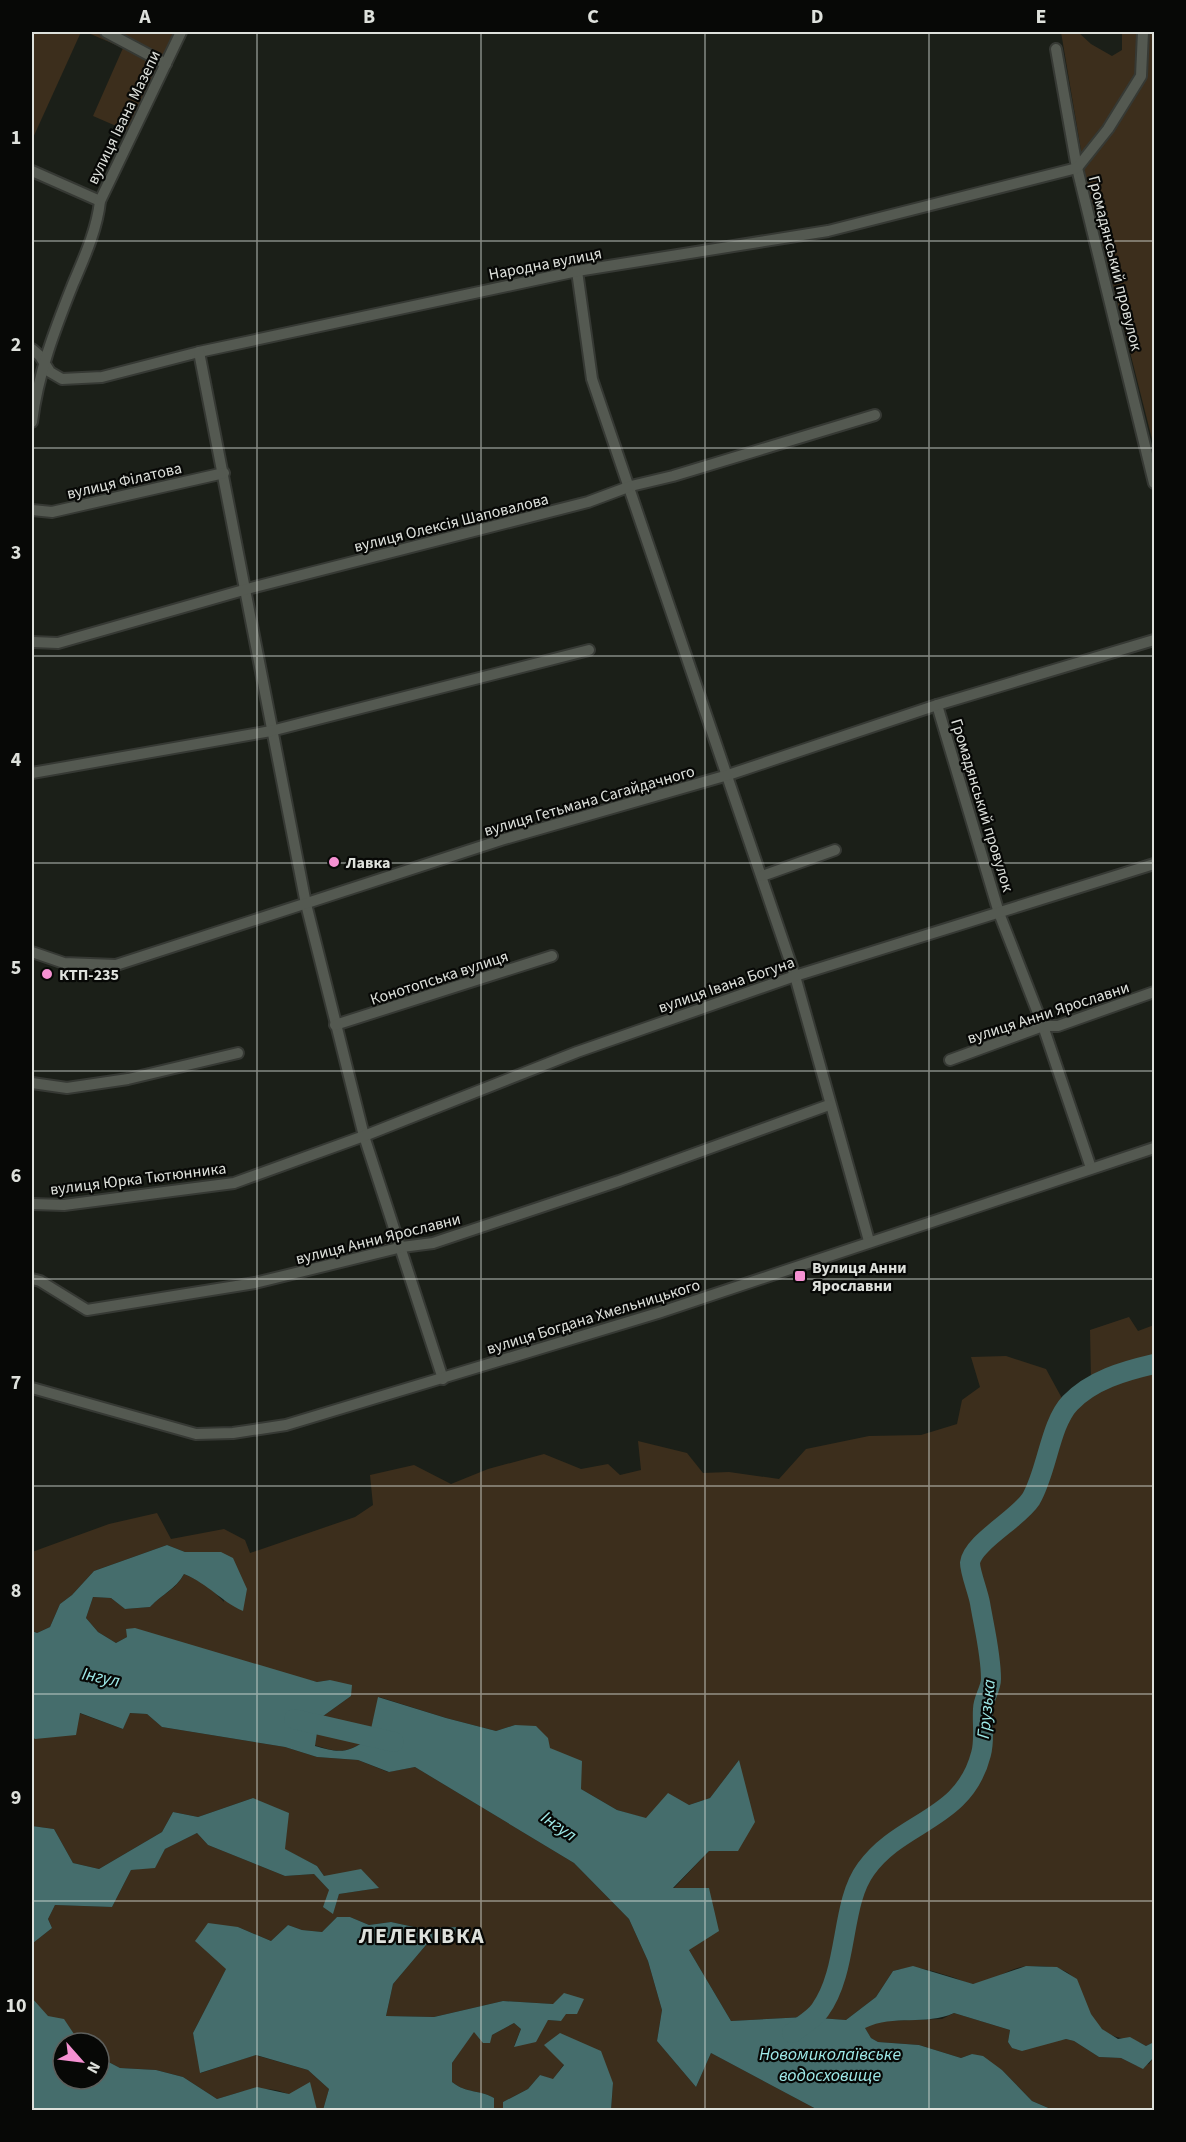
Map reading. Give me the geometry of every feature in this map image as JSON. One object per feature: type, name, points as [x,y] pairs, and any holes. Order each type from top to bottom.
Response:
[{"type":"street","points":[[106,32],[155,55],[166,64]]},
{"type":"street","name":"вулиця Івана Мазепи","points":[[32,422],[44,362],[86,252],[99,213],[100,201],[181,32]]},
{"type":"street","points":[[1077,168],[1108,129],[1142,76],[1143,32]]},
{"type":"street","name":"Громадянський провулок","points":[[1056,49],[1077,168],[1155,483]]},
{"type":"street","name":"Народна вулиця","points":[[32,349],[50,372],[62,379],[102,377],[199,352],[577,271],[828,231],[1077,168]]},
{"type":"street","points":[[32,171],[100,201]]},
{"type":"street","points":[[577,271],[592,379],[631,486],[675,627],[728,775],[795,976],[829,1105],[869,1241]]},
{"type":"street","points":[[199,352],[247,589],[271,731],[306,904],[364,1136],[402,1247],[443,1379]]},
{"type":"street","name":"вулиця Олексія Шаповалова","points":[[32,642],[58,643],[247,589],[588,502],[631,486],[673,476],[875,415]]},
{"type":"street","name":"вулиця Філатова","points":[[32,510],[51,512],[224,473]]},
{"type":"street","name":"вулиця Гетьмана Сагайдачного","points":[[32,952],[64,963],[116,965],[501,840],[728,775],[937,705],[1155,640]]},
{"type":"street","points":[[32,773],[271,731],[589,650]]},
{"type":"street","name":"Громадянський провулок","points":[[937,705],[999,913],[1042,1026],[1091,1168]]},
{"type":"street","points":[[762,876],[835,850]]},
{"type":"street","name":"вулиця Івана Богуна","points":[[315,1153],[577,1052],[795,976],[1155,864]]},
{"type":"street","name":"Конотопська вулиця","points":[[335,1026],[552,956]]},
{"type":"street","name":"вулиця Анни Ярославни","points":[[950,1060],[1042,1026],[1058,1026],[1155,992]]},
{"type":"street","points":[[32,1083],[67,1089],[151,1074],[238,1053]]},
{"type":"street","name":"вулиця Анни Ярославни","points":[[32,1279],[40,1281],[87,1310],[255,1283],[402,1247],[433,1243],[565,1200],[829,1105]]},
{"type":"street","name":"вулиця Богдана Хмельницького","points":[[32,1388],[173,1429],[206,1434],[233,1433],[286,1425],[658,1313],[869,1241],[1155,1148]]},
{"type":"street","name":"вулиця Юрка Тютюнника","points":[[32,1204],[64,1205],[234,1183],[315,1153]]},
{"type":"shaded area","points":[[32,32],[81,32],[32,140]]},
{"type":"shaded area","points":[[86,32],[185,32],[137,135],[93,116],[123,48]]},
{"type":"shaded area","points":[[1061,32],[1078,32],[1091,44],[1112,56],[1122,50],[1122,32],[1154,32],[1154,447],[1085,174]]},
{"type":"shaded area","points":[[1129,1317],[1138,1331],[1154,1325],[1154,2042],[1146,2046],[1112,2035],[1101,2028],[1091,2016],[1072,1976],[1063,1970],[1049,1967],[1022,1967],[972,1984],[924,1969],[902,1969],[893,1971],[876,1997],[846,2020],[805,2017],[731,2021],[689,1950],[673,1889],[709,1851],[739,1760],[710,1798],[647,1819],[617,1810],[581,1789],[550,1748],[515,1725],[496,1731],[379,1697],[369,1738],[349,1749],[330,1750],[314,1745],[319,1719],[351,1696],[330,1680],[317,1682],[127,1637],[116,1643],[98,1632],[86,1618],[93,1597],[111,1598],[125,1609],[150,1607],[173,1588],[184,1574],[206,1584],[224,1602],[221,1552],[185,1552],[167,1545],[94,1571],[72,1595],[60,1604],[50,1627],[37,1633],[32,1631],[32,1552],[109,1524],[157,1513],[171,1539],[224,1529],[245,1540],[250,1553],[355,1517],[373,1505],[370,1475],[414,1465],[451,1484],[488,1469],[544,1454],[581,1469],[608,1464],[620,1475],[641,1470],[638,1441],[687,1453],[703,1473],[729,1472],[779,1479],[806,1449],[869,1436],[921,1435],[957,1424],[962,1400],[980,1387],[971,1357],[1006,1356],[1046,1369],[1064,1402],[1091,1379],[1090,1330]]},
{"type":"shaded area","points":[[79,1713],[123,1729],[129,1713],[147,1714],[162,1727],[285,1747],[317,1757],[358,1760],[388,1772],[415,1767],[574,1863],[629,1919],[648,1961],[662,2010],[657,2041],[696,2087],[711,2053],[818,2110],[611,2110],[613,2083],[564,2064],[553,2080],[540,2075],[528,2089],[503,2102],[503,2110],[494,2110],[494,2098],[457,2086],[452,2082],[452,2063],[474,2031],[492,2035],[514,2023],[521,2029],[514,2046],[548,2020],[561,2021],[553,2004],[503,2001],[434,2017],[386,2016],[393,1984],[426,1945],[455,1935],[456,1927],[423,1929],[391,1922],[369,1925],[350,1917],[337,1917],[322,1932],[302,1930],[288,1925],[271,1941],[238,1927],[226,1969],[193,2033],[201,2073],[255,2055],[308,2070],[329,2089],[323,2110],[275,2090],[256,2089],[217,2099],[183,2077],[156,2070],[120,2068],[111,2063],[111,2031],[72,2031],[64,2020],[48,2017],[32,1998],[32,1947],[33,1943],[52,1928],[48,1919],[55,1905],[112,1907],[131,1870],[155,1867],[165,1849],[197,1833],[208,1845],[285,1876],[314,1874],[329,1890],[333,1913],[339,1894],[378,1888],[324,1876],[317,1866],[284,1849],[253,1798],[198,1817],[173,1812],[162,1832],[99,1869],[73,1863],[54,1829],[32,1826],[32,1737],[35,1739]]},
{"type":"shaded area","points":[[954,2013],[1010,2030],[1008,2042],[1012,2048],[1066,2039],[1074,2041],[1099,2057],[1121,2058],[1137,2066],[1149,2064],[1154,2057],[1154,2110],[1053,2110],[1032,2101],[1002,2070],[972,2054],[961,2058],[919,2045],[878,2042],[871,2038],[864,2027],[881,2021],[942,2019]]},
{"type":"water","name":"Новомиколаївське водосховище","points":[[167,1545],[185,1552],[221,1552],[233,1558],[247,1589],[243,1611],[184,1574],[177,1584],[150,1607],[125,1609],[111,1598],[93,1597],[86,1618],[98,1632],[116,1643],[127,1637],[126,1629],[135,1628],[317,1682],[330,1680],[352,1685],[351,1696],[319,1719],[315,1746],[343,1751],[369,1738],[378,1697],[496,1731],[515,1725],[536,1726],[548,1738],[550,1748],[582,1761],[581,1789],[617,1810],[646,1818],[668,1793],[689,1805],[710,1798],[739,1760],[755,1822],[738,1851],[709,1851],[673,1888],[709,1888],[719,1931],[689,1950],[731,2021],[805,2017],[846,2020],[876,1997],[893,1971],[913,1966],[973,1984],[1026,1966],[1057,1967],[1077,1979],[1091,2014],[1102,2029],[1118,2039],[1130,2037],[1146,2046],[1154,2042],[1154,2057],[1143,2069],[1121,2058],[1099,2057],[1074,2041],[1066,2039],[1022,2051],[1012,2048],[1008,2042],[1010,2030],[954,2013],[932,2019],[887,2022],[865,2028],[871,2038],[878,2042],[919,2045],[961,2058],[972,2054],[983,2056],[1002,2070],[1032,2101],[1053,2110],[818,2110],[711,2053],[696,2087],[657,2041],[662,2010],[648,1961],[629,1919],[574,1863],[415,1767],[389,1772],[358,1760],[317,1757],[285,1747],[162,1727],[147,1714],[130,1713],[123,1729],[80,1713],[76,1735],[35,1739],[32,1737],[32,1631],[37,1633],[50,1627],[60,1604],[72,1595],[94,1571]]},
{"type":"water","points":[[253,1798],[289,1813],[285,1849],[317,1866],[324,1876],[361,1869],[379,1888],[339,1894],[333,1914],[323,1907],[329,1890],[314,1874],[285,1876],[208,1845],[197,1833],[165,1849],[155,1868],[131,1870],[112,1907],[55,1905],[48,1919],[52,1928],[33,1943],[32,1947],[32,1826],[54,1829],[73,1863],[99,1869],[162,1832],[173,1812],[198,1817]]},
{"type":"water","points":[[337,1917],[350,1917],[369,1925],[391,1922],[423,1929],[457,1927],[455,1935],[426,1945],[393,1984],[386,2016],[434,2017],[503,2001],[553,2004],[564,1993],[584,1999],[577,2014],[566,2014],[561,2021],[548,2020],[536,2042],[514,2047],[521,2029],[514,2023],[492,2035],[490,2043],[483,2043],[474,2032],[452,2063],[452,2082],[457,2086],[494,2098],[494,2110],[323,2110],[329,2089],[308,2070],[256,2055],[200,2073],[193,2033],[226,1969],[195,1941],[208,1923],[238,1927],[271,1941],[288,1925],[302,1930],[322,1932]]},
{"type":"water","points":[[32,1998],[48,2016],[64,2019],[72,2031],[51,2031],[51,2091],[111,2091],[111,2063],[120,2068],[156,2070],[183,2077],[217,2099],[257,2087],[289,2094],[310,2082],[317,2110],[32,2110]]},
{"type":"water","points":[[560,2033],[601,2051],[613,2083],[611,2110],[503,2110],[503,2102],[528,2089],[540,2075],[553,2079],[564,2065],[544,2045]]},
{"type":"waterway","name":"Грузька","points":[[792,2033],[820,2010],[829,1994],[836,1976],[852,1900],[866,1869],[896,1840],[946,1807],[961,1793],[973,1776],[981,1754],[983,1705],[991,1683],[989,1650],[970,1567],[973,1555],[1031,1499],[1041,1476],[1053,1435],[1063,1412],[1070,1403],[1098,1382],[1120,1373],[1154,1364]]},
{"type":"waterway","name":"Інгул","points":[[294,1719],[394,1742]]},
{"type":"place","name":"Лавка","points":[[334,862]]},
{"type":"place","name":"КТП-235","points":[[47,974]]},
{"type":"place","name":"Вулиця Анни Ярославни","points":[[800,1276]]},
{"type":"district","name":"ЛЕЛЕКІВКА","points":[[422,1935]]}]
